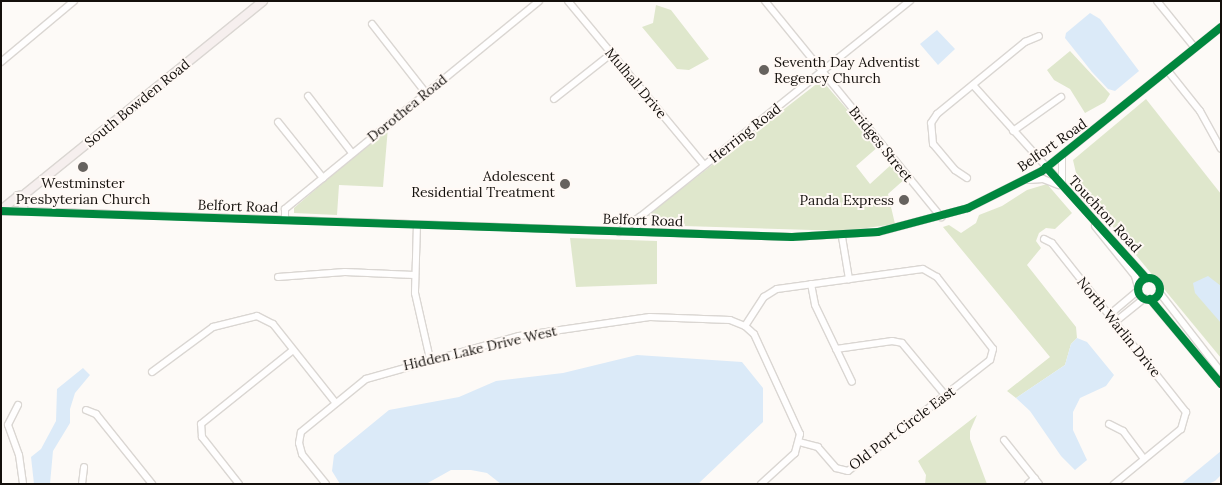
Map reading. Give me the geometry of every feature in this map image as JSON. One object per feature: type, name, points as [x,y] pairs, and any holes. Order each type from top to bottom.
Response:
[{"type":"main road","name":"South Bowden Road","points":[[1,210],[18,196],[24,196],[264,1]]},
{"type":"main road","points":[[22,211],[24,196]]},
{"type":"main road","name":"Belfort Road","points":[[1,210],[22,211]]},
{"type":"street","points":[[1,62],[74,1]]},
{"type":"street","name":"Dorothea Road","points":[[284,220],[285,209],[539,1]]},
{"type":"street","name":"Mulhall Drive","points":[[568,1],[704,164]]},
{"type":"street","name":"Bridges Street","points":[[764,1],[941,218]]},
{"type":"street","name":"Herring Road","points":[[618,232],[910,1]]},
{"type":"street","points":[[1157,1],[1195,48]]},
{"type":"street","points":[[372,24],[426,93]]},
{"type":"street","name":"Belfort Road","points":[[22,211],[618,232],[842,236],[941,218],[1025,180],[1062,156],[1221,27]]},
{"type":"street","points":[[967,178],[955,170],[933,144],[927,128],[937,114],[1025,42],[1039,36]]},
{"type":"street","points":[[554,99],[612,53]]},
{"type":"street","points":[[1168,70],[1200,112],[1221,149]]},
{"type":"street","name":"Touchton Road","points":[[973,85],[1094,222],[1135,276],[1138,289],[1221,384]]},
{"type":"street","points":[[308,96],[352,153]]},
{"type":"street","points":[[1013,131],[1061,97]]},
{"type":"street","points":[[278,122],[323,178]]},
{"type":"street","points":[[1062,156],[1059,174],[1062,186]]},
{"type":"street","points":[[1025,180],[1043,179],[1062,186]]},
{"type":"street","points":[[635,232],[640,216]]},
{"type":"street","name":"Touchton Road","points":[[1094,222],[1108,233],[1146,278],[1157,281],[1159,292],[1221,372]]},
{"type":"street","points":[[417,224],[414,274],[416,303],[430,360]]},
{"type":"street","points":[[762,484],[790,459],[799,442],[797,422],[757,339],[745,326],[768,293],[848,279],[842,236]]},
{"type":"street","name":"North Warlin Drive","points":[[1044,239],[1115,322],[1183,407],[1186,418],[1181,429],[1144,459]]},
{"type":"street","name":"Old Port Circle East","points":[[799,442],[818,447],[836,468],[848,471],[946,396],[990,360],[994,352],[992,344],[937,277],[928,271],[918,269],[848,279]]},
{"type":"street","points":[[278,277],[289,279],[345,272],[414,274]]},
{"type":"street","points":[[1109,315],[1125,303],[1146,278]]},
{"type":"street","points":[[811,284],[815,305],[852,382]]},
{"type":"street","points":[[1115,322],[1159,292]]},
{"type":"street","points":[[1125,303],[1130,310]]},
{"type":"street","points":[[152,372],[213,327],[257,316],[267,319],[335,402]]},
{"type":"street","name":"Hidden Lake Drive West","points":[[326,484],[302,454],[299,438],[306,426],[335,402],[372,376],[519,336],[636,318],[730,320],[745,326]]},
{"type":"street","points":[[836,349],[892,341],[902,343],[946,396]]},
{"type":"street","points":[[239,484],[202,437],[200,428],[204,421],[293,350]]},
{"type":"street","points":[[18,405],[8,425],[19,455],[23,484]]},
{"type":"street","points":[[86,410],[96,414],[152,484]]},
{"type":"street","points":[[1109,424],[1123,431],[1144,459],[1114,484]]},
{"type":"street","points":[[1004,440],[1037,481],[1028,484]]},
{"type":"street","points":[[82,484],[84,467]]},
{"type":"green space","points":[[656,5],[671,10],[709,59],[689,70],[677,69],[642,27],[653,23]]},
{"type":"green space","points":[[1070,51],[1110,94],[1105,102],[1085,113],[1070,89],[1054,80],[1047,70]]},
{"type":"green space","points":[[819,82],[825,84],[879,146],[856,166],[870,184],[893,163],[906,178],[888,194],[895,224],[845,231],[652,225],[649,214]]},
{"type":"green space","points":[[1146,99],[1221,194],[1221,358],[1079,186],[1073,160]]},
{"type":"green space","points":[[388,127],[383,187],[339,185],[337,215],[294,213],[294,208]]},
{"type":"green space","points":[[1047,184],[1072,213],[1055,229],[1046,228],[1039,233],[1036,241],[1041,248],[1027,265],[1076,327],[1077,338],[1071,344],[1065,365],[1016,398],[1007,391],[1050,357],[943,227],[949,225],[961,233],[976,223],[979,215],[1002,206],[1027,190]]},
{"type":"green space","points":[[570,238],[657,241],[657,284],[576,287]]},
{"type":"green space","points":[[977,415],[970,431],[970,439],[987,484],[925,484],[926,475],[918,461]]},
{"type":"water","points":[[1090,13],[1100,19],[1139,71],[1115,91],[1108,89],[1065,38],[1066,33]]},
{"type":"water","points":[[937,30],[955,49],[938,65],[920,44]]},
{"type":"water","points":[[1208,276],[1221,286],[1221,323],[1195,293],[1193,283]]},
{"type":"water","points":[[1077,338],[1087,342],[1114,375],[1106,386],[1080,398],[1073,412],[1073,430],[1087,460],[1075,470],[1061,456],[1030,411],[1016,398],[1065,365],[1071,344]]},
{"type":"water","points":[[637,355],[742,362],[763,388],[763,422],[698,484],[501,484],[487,473],[471,470],[451,470],[426,484],[340,484],[332,471],[334,455],[389,410],[459,397],[496,381],[563,373]]},
{"type":"water","points":[[83,368],[90,375],[75,393],[70,409],[70,423],[53,451],[50,484],[34,484],[31,457],[41,449],[56,421],[57,389]]},
{"type":"water","points":[[1221,451],[1221,475],[1215,481],[1208,484],[1181,484]]},
{"type":"cycle path","points":[[1,211],[792,237],[878,232],[968,208],[1042,171],[1221,27]]},
{"type":"cycle path","points":[[1046,167],[1146,278]]},
{"type":"cycle path","points":[[1149,278],[1157,281],[1160,289],[1157,297],[1149,300],[1141,297],[1138,289],[1141,281],[1149,278]]},
{"type":"cycle path","points":[[1150,299],[1221,384]]},
{"type":"place","name":"Seventh Day Adventist Regency Church","points":[[764,70]]},
{"type":"place","name":"Westminster Presbyterian Church","points":[[83,167]]},
{"type":"place","name":"Adolescent Residential Treatment","points":[[565,184]]},
{"type":"place","name":"Panda Express","points":[[904,200]]}]
